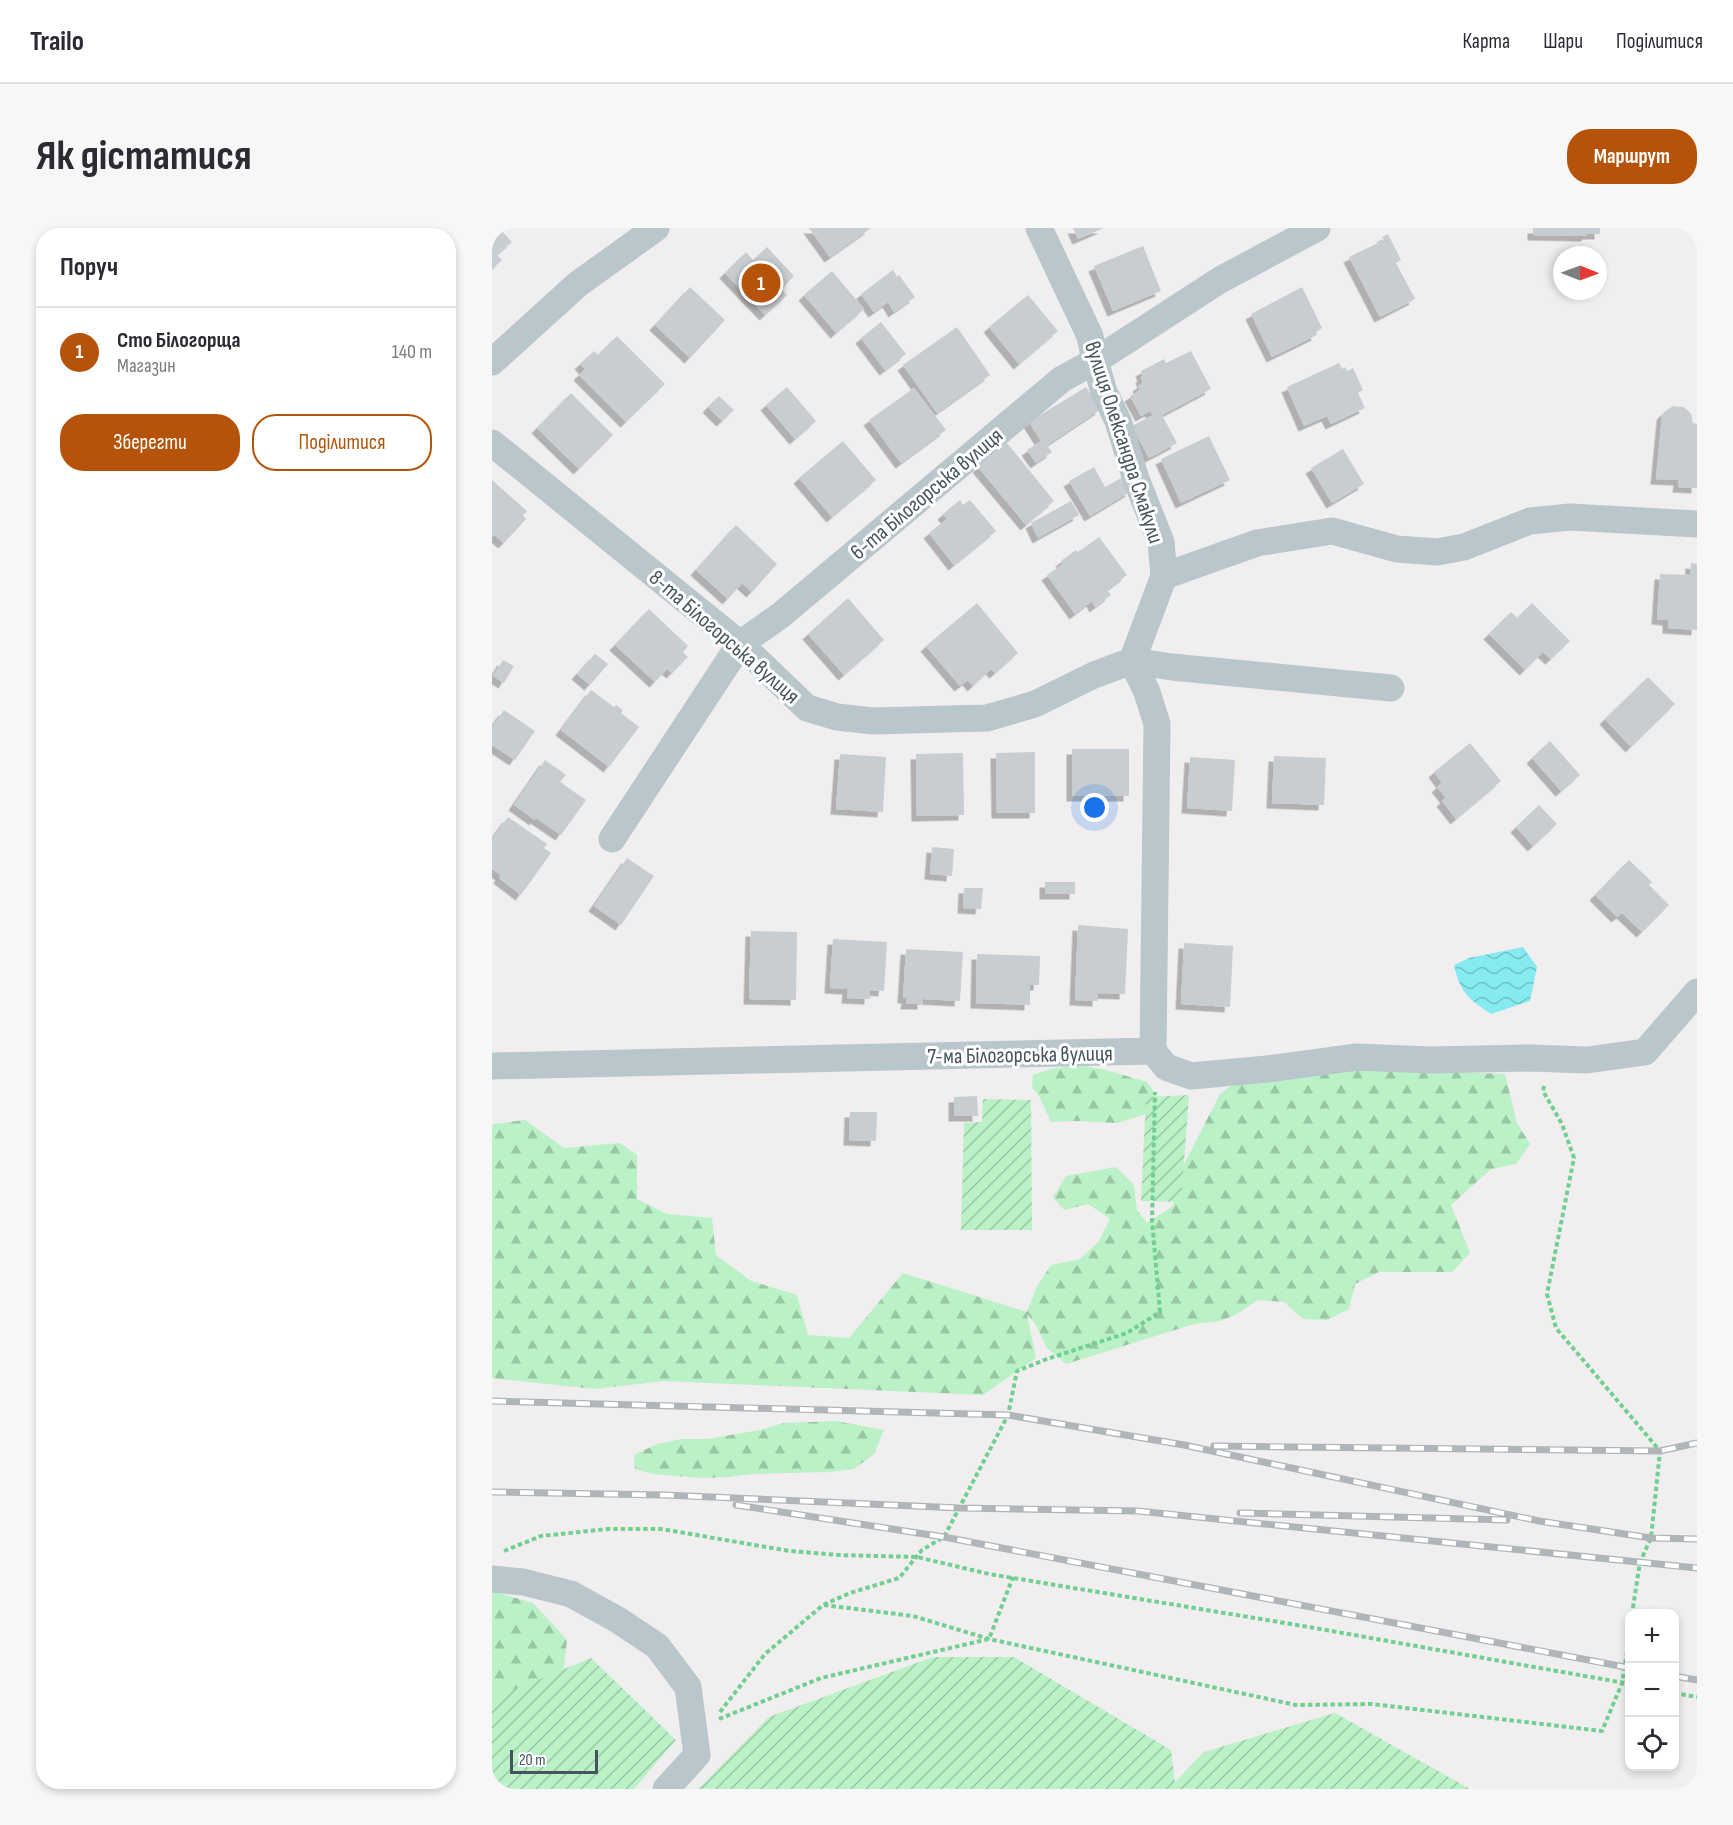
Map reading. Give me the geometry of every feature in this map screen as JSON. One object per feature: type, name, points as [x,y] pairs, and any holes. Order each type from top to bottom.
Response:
[{"type":"street","points":[[492,362],[578,284],[656,228]]},
{"type":"street","name":"вулиця Олександра Смакули","points":[[1039,228],[1090,336],[1104,392],[1118,421],[1136,479],[1161,542],[1164,576],[1132,661]]},
{"type":"street","name":"6-та Білогорська вулиця","points":[[612,839],[740,644],[781,615],[1062,379],[1095,361],[1220,280],[1317,228]]},
{"type":"street","name":"8-та Білогорська вулиця","points":[[492,443],[740,644],[807,708],[837,717],[873,721],[987,718],[1035,704],[1094,675],[1132,661]]},
{"type":"street","points":[[1164,576],[1257,543],[1332,531],[1397,549],[1437,552],[1464,547],[1530,521],[1570,517],[1697,524]]},
{"type":"street","points":[[1132,661],[1172,667],[1391,688]]},
{"type":"street","points":[[1132,661],[1147,692],[1157,724],[1153,1051],[1166,1067],[1191,1076],[1267,1070],[1357,1057],[1587,1060],[1645,1052],[1697,992]]},
{"type":"street","name":"7-ма Білогорська вулиця","points":[[492,1066],[1153,1051]]},
{"type":"street","points":[[495,1567],[523,1582],[571,1594],[618,1620],[657,1646],[688,1687],[697,1755],[666,1789]]},
{"type":"path","points":[[989,1639],[821,1678],[713,1721],[765,1654],[823,1605],[850,1593],[899,1578],[922,1550],[944,1537],[1008,1415],[1017,1371],[1127,1333],[1160,1312],[1152,1220],[1155,1090],[1153,1051]]},
{"type":"path","points":[[1548,1058],[1543,1091],[1562,1124],[1574,1158],[1547,1294],[1556,1328],[1660,1451],[1651,1538],[1640,1562],[1633,1609]]},
{"type":"path","points":[[495,1567],[506,1549],[542,1536],[609,1529],[661,1529],[790,1551],[917,1557],[989,1574],[1625,1683]]},
{"type":"path","points":[[989,1639],[1013,1577]]},
{"type":"path","points":[[823,1605],[913,1616],[989,1639],[1296,1705],[1372,1704],[1602,1731],[1622,1683],[1625,1662]]},
{"type":"path","points":[[1679,1694],[1697,1697]]},
{"type":"green space","points":[[1080,1065],[1147,1082],[1159,1099],[1149,1113],[1118,1123],[1051,1122],[1039,1096],[1032,1087],[1033,1075],[1051,1069]]},
{"type":"green space","points":[[1361,1069],[1505,1074],[1517,1123],[1530,1144],[1516,1164],[1491,1169],[1451,1205],[1470,1253],[1452,1272],[1379,1272],[1355,1284],[1349,1309],[1327,1320],[1303,1319],[1284,1302],[1258,1300],[1237,1314],[1220,1321],[1194,1324],[1066,1364],[1047,1348],[1036,1325],[1027,1314],[1036,1358],[983,1395],[664,1381],[595,1389],[492,1378],[492,1126],[494,1124],[525,1120],[564,1148],[620,1143],[637,1155],[637,1199],[667,1214],[712,1218],[716,1255],[751,1281],[797,1295],[808,1335],[849,1338],[903,1273],[1027,1312],[1036,1288],[1051,1265],[1080,1259],[1099,1241],[1110,1219],[1088,1204],[1064,1210],[1053,1197],[1066,1176],[1116,1167],[1134,1185],[1137,1210],[1147,1223],[1173,1206],[1176,1180],[1220,1094],[1240,1079]]},
{"type":"green space","points":[[1189,1095],[1181,1202],[1141,1201],[1146,1097]]},
{"type":"green space","points":[[983,1099],[1031,1100],[1032,1230],[961,1230],[964,1123],[982,1122]]},
{"type":"green space","points":[[836,1421],[884,1430],[874,1454],[854,1469],[703,1478],[654,1474],[635,1469],[634,1455],[657,1444],[682,1439],[708,1439],[760,1430],[783,1423]]},
{"type":"green space","points":[[492,1591],[533,1603],[567,1640],[562,1682],[492,1709]]},
{"type":"green space","points":[[933,1657],[1014,1657],[1171,1750],[1175,1782],[1204,1752],[1335,1713],[1470,1789],[698,1789],[769,1717]]},
{"type":"green space","points":[[591,1658],[676,1740],[634,1789],[492,1789],[492,1699]]},
{"type":"water","points":[[1523,947],[1537,967],[1530,1001],[1491,1014],[1466,994],[1459,982],[1454,965],[1469,958]]},
{"type":"building","points":[[492,228],[499,228],[512,242],[497,255],[502,260],[492,269]]},
{"type":"building","points":[[809,228],[871,228],[830,257]]},
{"type":"building","points":[[1073,228],[1104,228],[1078,239]]},
{"type":"building","points":[[1533,228],[1600,228],[1600,234],[1587,234],[1587,236],[1533,235]]},
{"type":"building","points":[[1388,234],[1401,260],[1396,263],[1415,299],[1380,317],[1349,257],[1384,240],[1382,237]]},
{"type":"building","points":[[1143,246],[1161,291],[1113,311],[1094,266]]},
{"type":"building","points":[[767,247],[794,276],[781,289],[787,295],[765,315],[725,273],[746,252],[753,260]]},
{"type":"building","points":[[893,270],[915,297],[894,312],[888,302],[874,312],[861,294]]},
{"type":"building","points":[[832,271],[864,309],[836,333],[804,295]]},
{"type":"building","points":[[690,287],[725,320],[690,358],[655,325]]},
{"type":"building","points":[[1302,287],[1322,328],[1316,332],[1317,335],[1272,357],[1251,314]]},
{"type":"building","points":[[1028,295],[1058,331],[1019,364],[989,327]]},
{"type":"building","points":[[881,322],[906,354],[885,370],[861,338]]},
{"type":"building","points":[[957,327],[990,375],[937,413],[903,365]]},
{"type":"building","points":[[617,336],[665,384],[626,422],[579,375],[585,369],[580,364],[594,351],[598,355]]},
{"type":"building","points":[[1191,351],[1211,389],[1162,415],[1177,443],[1149,458],[1132,426],[1153,415],[1150,411],[1141,416],[1130,396],[1140,390],[1138,386],[1143,383],[1141,371],[1164,359],[1166,363]]},
{"type":"building","points":[[1339,363],[1342,369],[1345,367],[1347,371],[1353,368],[1363,390],[1358,393],[1365,408],[1331,424],[1327,416],[1304,426],[1287,387]]},
{"type":"building","points":[[787,387],[816,421],[795,439],[766,405]]},
{"type":"building","points":[[1086,387],[1101,409],[1047,445],[1052,452],[1036,463],[1027,450],[1041,441],[1029,422]]},
{"type":"building","points":[[914,388],[946,430],[901,463],[869,420]]},
{"type":"building","points":[[571,393],[613,435],[579,469],[537,428]]},
{"type":"building","points":[[719,396],[734,410],[722,421],[708,407]]},
{"type":"building","points":[[1673,406],[1683,407],[1691,414],[1693,423],[1697,424],[1697,488],[1678,487],[1679,480],[1656,479],[1662,416]]},
{"type":"building","points":[[1209,436],[1230,480],[1181,503],[1161,459]]},
{"type":"building","points":[[843,441],[876,480],[832,517],[799,478]]},
{"type":"building","points":[[1007,443],[1054,501],[1026,525],[978,467]]},
{"type":"building","points":[[1343,449],[1364,484],[1332,503],[1311,468]]},
{"type":"building","points":[[1094,467],[1105,487],[1123,477],[1131,491],[1090,516],[1069,481]]},
{"type":"building","points":[[492,480],[527,511],[523,515],[526,519],[504,543],[494,535],[492,537]]},
{"type":"building","points":[[960,500],[963,505],[970,500],[996,531],[954,565],[929,533],[947,519],[943,514]]},
{"type":"building","points":[[1071,501],[1079,515],[1038,538],[1031,523]]},
{"type":"building","points":[[736,525],[777,564],[752,592],[742,583],[728,599],[696,570]]},
{"type":"building","points":[[1099,537],[1127,575],[1107,590],[1111,595],[1095,607],[1092,601],[1075,614],[1047,575],[1063,564],[1061,561],[1076,550],[1078,552]]},
{"type":"building","points":[[1691,563],[1697,564],[1697,630],[1668,628],[1668,620],[1657,619],[1660,574],[1690,575]]},
{"type":"building","points":[[848,598],[884,640],[844,675],[808,634]]},
{"type":"building","points":[[977,603],[1018,653],[995,673],[991,669],[973,686],[968,680],[960,686],[926,646]]},
{"type":"building","points":[[1532,603],[1570,641],[1551,659],[1543,652],[1525,670],[1489,634],[1511,612],[1517,618]]},
{"type":"building","points":[[649,609],[688,646],[683,652],[688,657],[672,673],[667,669],[655,682],[615,645]]},
{"type":"building","points":[[595,654],[608,664],[590,685],[577,674]]},
{"type":"building","points":[[503,660],[514,666],[504,683],[493,676]]},
{"type":"building","points":[[1648,677],[1675,704],[1631,747],[1605,719]]},
{"type":"building","points":[[591,690],[614,707],[616,705],[623,710],[621,713],[639,727],[609,767],[561,730]]},
{"type":"building","points":[[504,710],[535,731],[515,760],[492,745],[492,727]]},
{"type":"building","points":[[1550,741],[1580,775],[1561,791],[1532,758]]},
{"type":"building","points":[[1470,743],[1501,781],[1456,819],[1442,801],[1446,798],[1437,787],[1442,783],[1434,772]]},
{"type":"building","points":[[1072,749],[1129,749],[1129,796],[1072,796]]},
{"type":"building","points":[[1035,752],[1035,813],[997,813],[996,753]]},
{"type":"building","points":[[963,753],[964,815],[917,816],[916,754]]},
{"type":"building","points":[[840,754],[886,757],[883,812],[836,809]]},
{"type":"building","points":[[1274,756],[1326,758],[1324,805],[1272,803]]},
{"type":"building","points":[[1190,757],[1235,760],[1232,811],[1187,808]]},
{"type":"building","points":[[545,760],[566,775],[560,782],[586,800],[561,835],[514,805]]},
{"type":"building","points":[[1539,805],[1557,824],[1533,846],[1516,827]]},
{"type":"building","points":[[508,817],[547,844],[544,848],[551,853],[521,895],[499,878],[501,875],[492,869],[492,839]]},
{"type":"building","points":[[932,847],[954,849],[952,876],[930,874]]},
{"type":"building","points":[[627,858],[654,876],[621,925],[594,906]]},
{"type":"building","points":[[1629,860],[1652,882],[1649,885],[1669,905],[1642,932],[1622,913],[1617,917],[1595,895]]},
{"type":"building","points":[[1045,882],[1075,882],[1075,894],[1045,894]]},
{"type":"building","points":[[964,888],[983,888],[981,909],[963,908]]},
{"type":"building","points":[[1078,925],[1128,929],[1125,994],[1098,993],[1098,1001],[1075,1000]]},
{"type":"building","points":[[751,931],[797,932],[796,1000],[749,999]]},
{"type":"building","points":[[833,939],[887,942],[884,991],[870,990],[870,999],[847,998],[848,989],[830,988]]},
{"type":"building","points":[[1184,943],[1233,946],[1230,1007],[1181,1004]]},
{"type":"building","points":[[906,949],[963,952],[960,1001],[923,999],[923,1004],[906,1004],[907,998],[903,998]]},
{"type":"building","points":[[977,954],[1040,956],[1039,985],[1030,985],[1030,1005],[976,1003]]},
{"type":"building","points":[[977,1096],[978,1116],[954,1116],[954,1097]]},
{"type":"building","points":[[850,1112],[877,1112],[876,1141],[849,1140]]},
{"type":"railway","points":[[492,1401],[1008,1415],[1184,1445],[1539,1521],[1651,1538],[1697,1539]]},
{"type":"railway","points":[[1214,1446],[1660,1451],[1697,1443]]},
{"type":"railway","points":[[492,1492],[665,1495],[960,1508],[1138,1511],[1697,1568]]},
{"type":"railway","points":[[736,1505],[944,1537],[1625,1667]]},
{"type":"railway","points":[[1240,1513],[1507,1520]]},
{"type":"railway","points":[[1679,1677],[1697,1680]]},
{"type":"place","name":"Сто Білогорща","points":[[761,283]]}]
